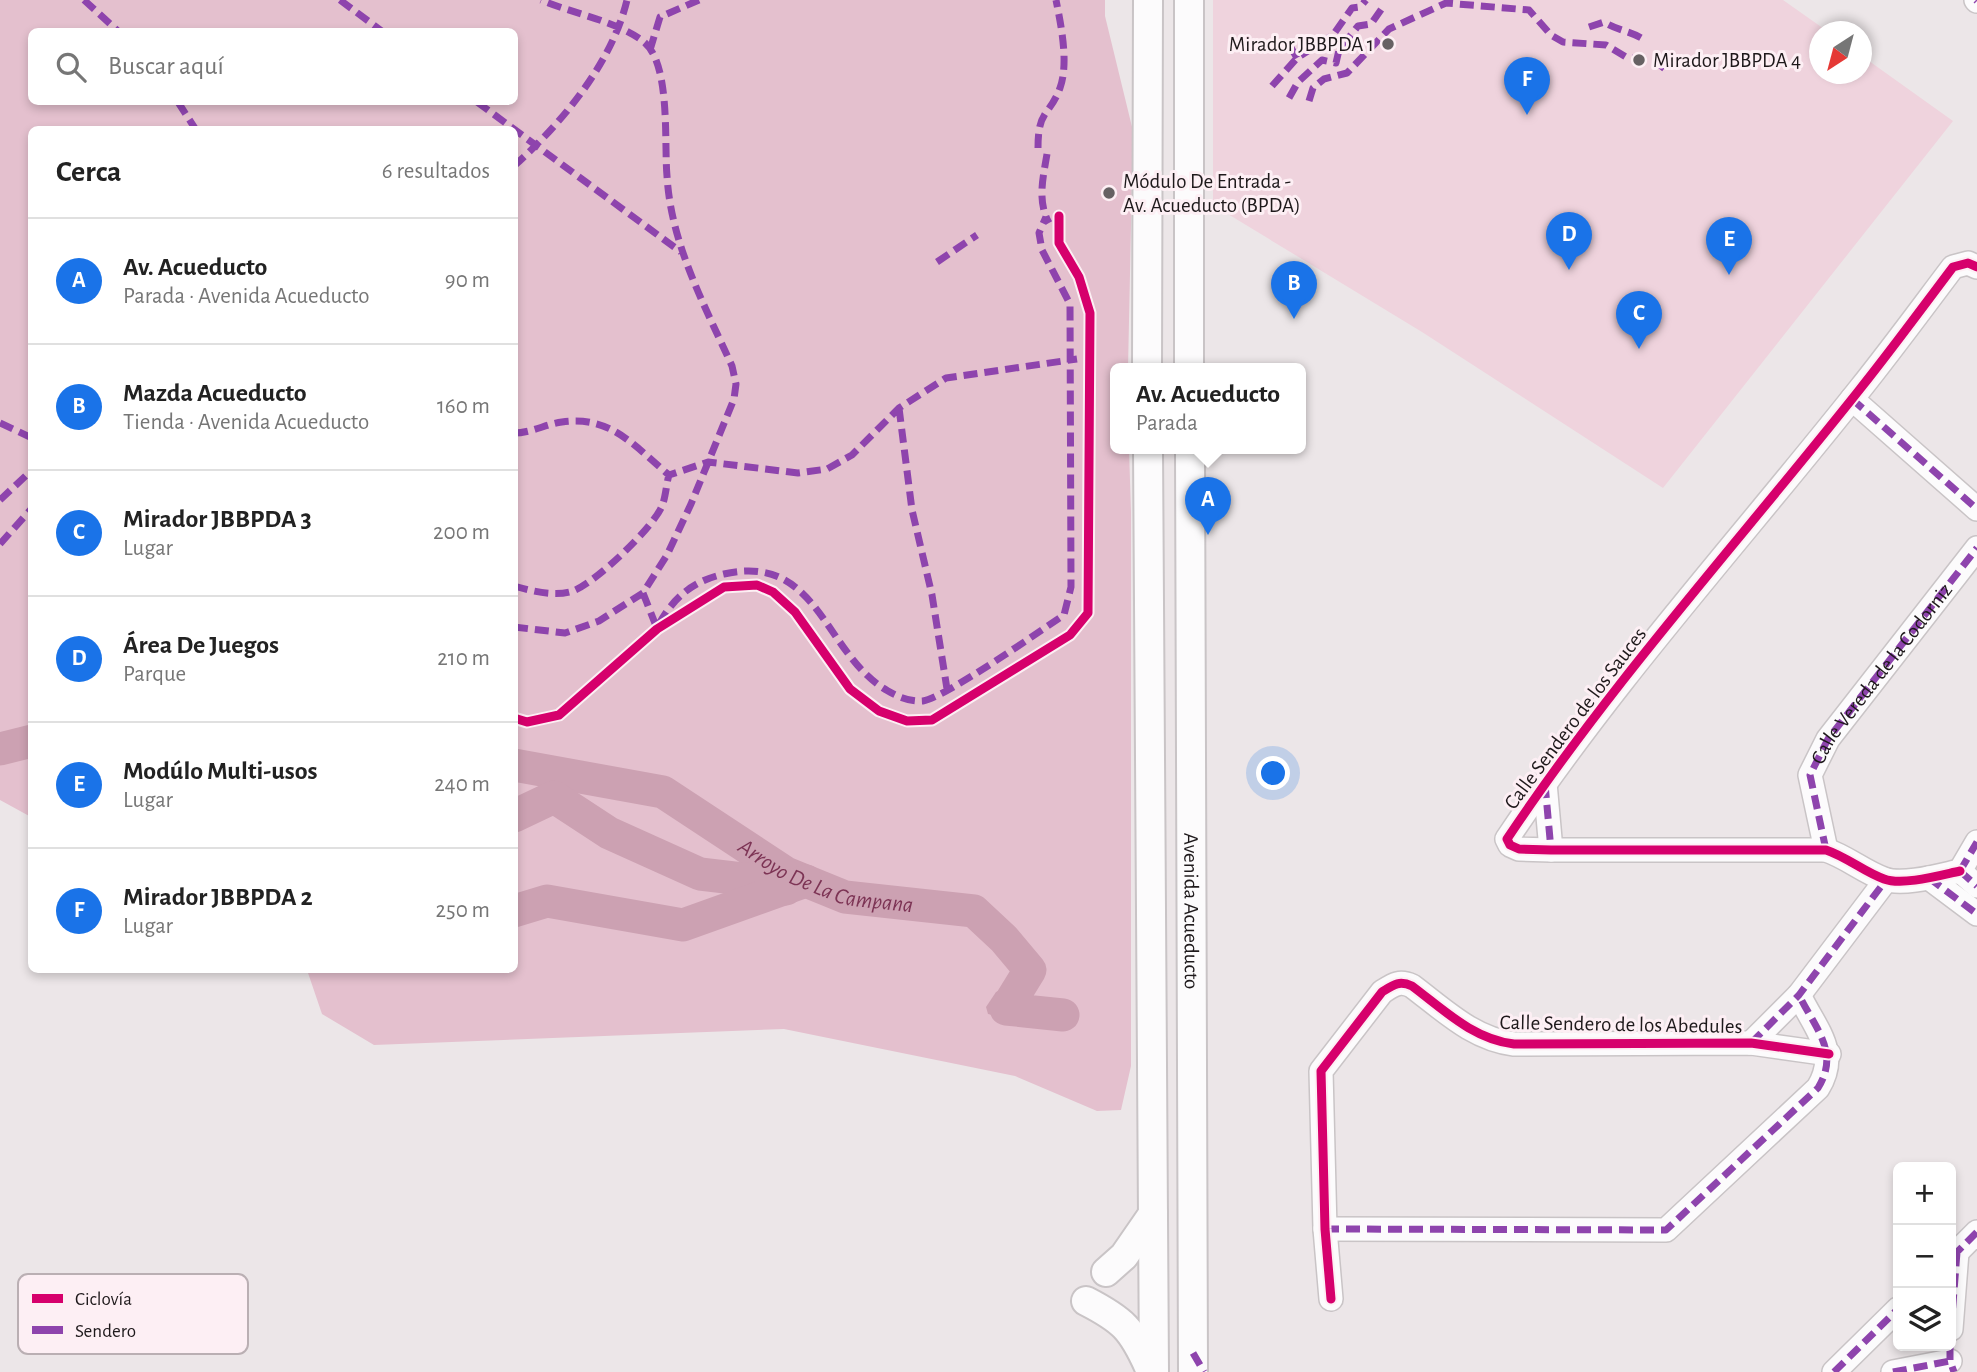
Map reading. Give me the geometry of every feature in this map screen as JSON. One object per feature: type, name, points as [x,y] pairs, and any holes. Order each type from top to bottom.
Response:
[{"type":"main road","points":[[1147,363],[1148,0]]},
{"type":"main road","points":[[1189,0],[1189,363]]},
{"type":"main road","name":"Avenida Acueducto","points":[[1149,454],[1153,1372]]},
{"type":"main road","name":"Avenida Acueducto","points":[[1190,454],[1197,1366]]},
{"type":"main road","points":[[1106,1272],[1124,1256],[1153,1214]]},
{"type":"main road","points":[[1086,1301],[1118,1317],[1134,1334],[1153,1372]]},
{"type":"street","name":"Calle Sendero de los Sauces","points":[[1886,880],[1847,857],[1826,850],[1519,849],[1510,845],[1507,839],[1545,783],[1679,609],[1852,399],[1953,267],[1973,265]]},
{"type":"street","points":[[1852,399],[1977,509]]},
{"type":"street","name":"Calle Vereda de la Codorniz","points":[[1826,850],[1811,775],[1828,740],[1977,548]]},
{"type":"street","name":"Calle Sendero de los Sauces","points":[[1545,783],[1551,850]]},
{"type":"street","points":[[1751,1043],[1799,995],[1886,880],[1968,878],[1977,842]]},
{"type":"street","points":[[1928,878],[1977,914]]},
{"type":"street","name":"Calle Sendero de los Abedules","points":[[1331,1299],[1325,1229],[1321,1071],[1382,992],[1393,985],[1403,982],[1412,986],[1473,1032],[1493,1041],[1514,1044],[1751,1043],[1829,1054]]},
{"type":"street","points":[[1325,1229],[1666,1230],[1818,1088],[1827,1072],[1829,1054],[1799,995]]},
{"type":"street","points":[[1956,1253],[1977,1232]]},
{"type":"street","points":[[1834,1372],[1893,1314]]},
{"type":"street","points":[[1893,1372],[1951,1360]]},
{"type":"shaded area","points":[[0,0],[1105,0],[1105,16],[1133,131],[1128,363],[1110,363],[1110,454],[1129,454],[1131,512],[1131,1066],[1121,1110],[1097,1111],[1015,1076],[784,1029],[374,1045],[322,1014],[308,973],[518,973],[518,126],[28,126],[28,815],[0,800]]},
{"type":"shaded area","points":[[1213,0],[1783,0],[1813,21],[1809,21],[1809,84],[1872,84],[1872,63],[1953,121],[1663,488],[1422,332],[1213,205]]},
{"type":"shaded area","points":[[1008,986],[1016,1003],[1014,1011],[1001,1017],[988,1014],[986,1007],[996,992]]},
{"type":"waterway","name":"Arroyo De La Campana","points":[[0,749],[28,742]]},
{"type":"waterway","name":"Arroyo De La Campana","points":[[518,766],[663,792],[786,873],[845,897],[974,911],[1004,939],[1030,970],[1006,1009],[1063,1015]]},
{"type":"waterway","points":[[518,814],[554,797],[609,833],[700,874],[751,880],[786,889]]},
{"type":"waterway","points":[[518,910],[547,901],[683,925],[806,881]]},
{"type":"marked path","points":[[84,0],[115,28]]},
{"type":"marked path","points":[[340,0],[378,28]]},
{"type":"marked path","points":[[518,627],[565,633],[599,621],[643,593],[667,555],[691,504],[734,399],[736,384],[732,366],[700,297],[675,226],[667,176],[662,85],[653,53],[644,42],[622,29],[541,0]]},
{"type":"marked path","points":[[518,162],[550,131],[583,91],[610,46],[627,0]]},
{"type":"marked path","points":[[650,50],[660,17],[699,0]]},
{"type":"marked path","points":[[1038,148],[1042,120],[1056,97],[1063,78],[1063,44],[1056,0]]},
{"type":"marked path","points":[[1272,86],[1297,58],[1333,35],[1352,8],[1360,7],[1366,0]]},
{"type":"marked path","points":[[1309,101],[1313,88],[1324,79],[1347,73],[1389,29],[1446,3],[1529,10],[1551,35],[1563,42],[1606,45],[1626,57],[1656,62],[1665,69]]},
{"type":"marked path","points":[[1289,98],[1298,82],[1322,60],[1336,63],[1339,50],[1358,26],[1371,24],[1383,7]]},
{"type":"marked path","points":[[1589,27],[1604,22],[1646,41]]},
{"type":"marked path","points":[[1290,46],[1297,58]]},
{"type":"marked path","points":[[180,105],[193,126]]},
{"type":"marked path","points":[[481,105],[510,126]]},
{"type":"marked path","points":[[518,132],[681,252]]},
{"type":"marked path","points":[[1047,154],[1042,198],[1049,223]]},
{"type":"marked path","points":[[659,624],[678,598],[713,577],[756,571],[781,578],[801,592],[818,611],[866,675],[905,699],[923,701],[935,697],[993,663],[1064,615],[1071,587],[1070,304],[1042,250],[1039,233],[1046,217]]},
{"type":"marked path","points":[[937,262],[977,235]]},
{"type":"marked path","points":[[518,587],[544,593],[566,593],[583,586],[636,540],[656,516],[662,506],[669,475],[708,462],[798,473],[827,469],[852,455],[899,408],[946,378],[1077,359]]},
{"type":"marked path","points":[[1852,399],[1977,509]]},
{"type":"marked path","points":[[899,408],[912,510],[932,595],[947,689]]},
{"type":"marked path","points":[[518,433],[562,422],[594,423],[621,435],[669,475]]},
{"type":"marked path","points":[[0,423],[28,436]]},
{"type":"marked path","points":[[0,500],[28,474]]},
{"type":"marked path","points":[[0,544],[28,512]]},
{"type":"marked path","points":[[1826,850],[1810,775],[1828,739],[1977,548]]},
{"type":"marked path","points":[[643,593],[656,626]]},
{"type":"marked path","points":[[1545,784],[1551,850]]},
{"type":"marked path","points":[[1960,871],[1977,842]]},
{"type":"marked path","points":[[1960,871],[1977,886]]},
{"type":"marked path","points":[[1929,878],[1977,914]]},
{"type":"marked path","points":[[1751,1043],[1799,995],[1886,880]]},
{"type":"marked path","points":[[1325,1229],[1666,1230],[1818,1088],[1827,1063],[1826,1052],[1818,1030],[1799,995]]},
{"type":"marked path","points":[[1956,1253],[1977,1232]]},
{"type":"marked path","points":[[1954,1288],[1957,1252]]},
{"type":"marked path","points":[[1834,1372],[1893,1314]]},
{"type":"marked path","points":[[1950,1351],[1954,1372]]},
{"type":"marked path","points":[[1193,1353],[1204,1372]]},
{"type":"marked path","points":[[1893,1372],[1950,1361]]},
{"type":"cycle path","points":[[518,719],[527,722],[559,715],[657,629],[724,587],[757,585],[773,592],[795,612],[850,689],[879,711],[907,721],[932,720],[1070,635],[1088,613],[1090,313],[1079,277],[1059,243],[1059,216]]},
{"type":"cycle path","points":[[1960,871],[1922,879],[1892,881],[1826,850],[1519,849],[1510,845],[1507,839],[1634,666],[1860,389],[1953,267],[1968,263],[1977,267]]},
{"type":"cycle path","points":[[1331,1299],[1325,1229],[1321,1071],[1382,992],[1393,985],[1403,983],[1412,986],[1472,1030],[1514,1044],[1751,1043],[1829,1054]]},
{"type":"place","name":"Mirador JBBPDA 1","points":[[1388,44]]},
{"type":"place","name":"Mirador JBBPDA 4","points":[[1639,60]]},
{"type":"place","name":"Mirador JBBPDA 2","points":[[1527,115]]},
{"type":"place","name":"Módulo De Entrada - Av. Acueducto (BPDA)","points":[[1109,193]]},
{"type":"place","name":"Área De Juegos","points":[[1569,270]]},
{"type":"place","name":"Modúlo Multi-usos","points":[[1729,275]]},
{"type":"place","name":"Mazda Acueducto","points":[[1294,319]]},
{"type":"place","name":"Mirador JBBPDA 3","points":[[1639,349]]},
{"type":"place","name":"Av. Acueducto","points":[[1208,535]]}]
